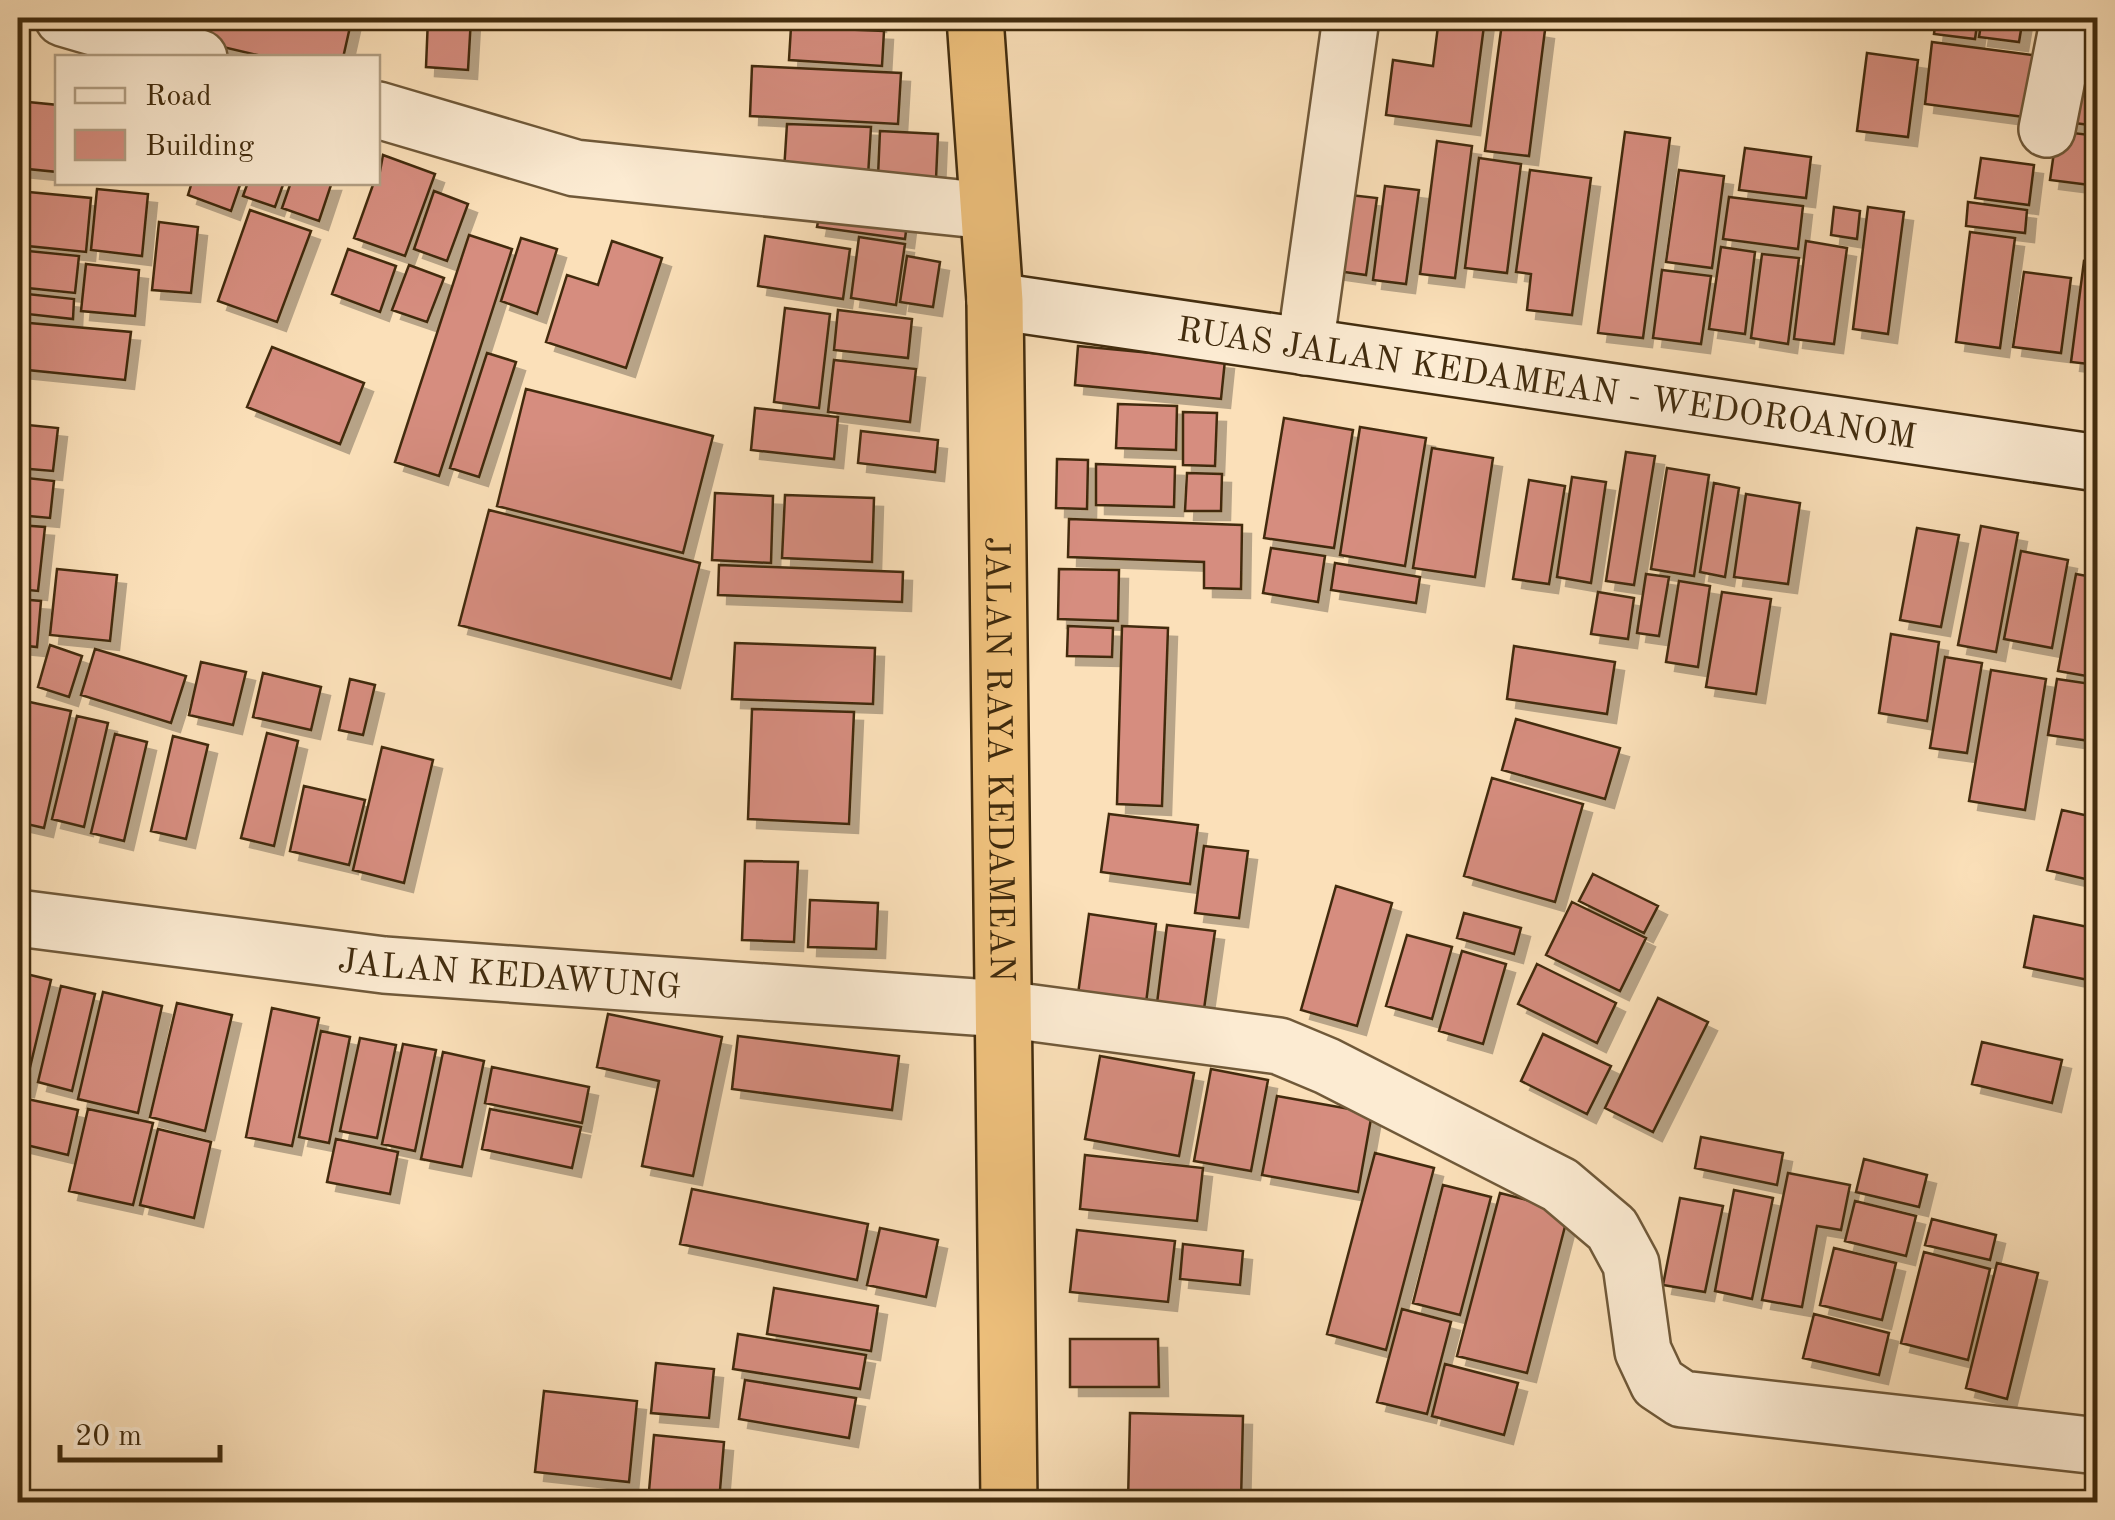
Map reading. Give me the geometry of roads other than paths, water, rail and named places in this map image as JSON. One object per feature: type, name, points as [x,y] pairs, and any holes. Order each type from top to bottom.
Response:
[{"type":"highway","name":"JALAN RAYA KEDAMEAN","points":[[974,18],[995,301],[1009,1502]]},
{"type":"street","points":[[1306,347],[1351,18]]},
{"type":"street","points":[[2048,129],[2069,18]]},
{"type":"street","points":[[85,21],[190,55]]},
{"type":"street","points":[[380,111],[575,168],[988,211]]},
{"type":"street","name":"RUAS JALAN KEDAMEAN - WEDOROANOM","points":[[995,301],[2098,463]]},
{"type":"street","name":"JALAN KEDAWUNG","points":[[18,918],[384,965],[1004,1009],[1279,1046],[1328,1066],[1560,1185],[1612,1229],[1631,1264],[1643,1352],[1658,1383],[1682,1399],[2098,1446]]}]
